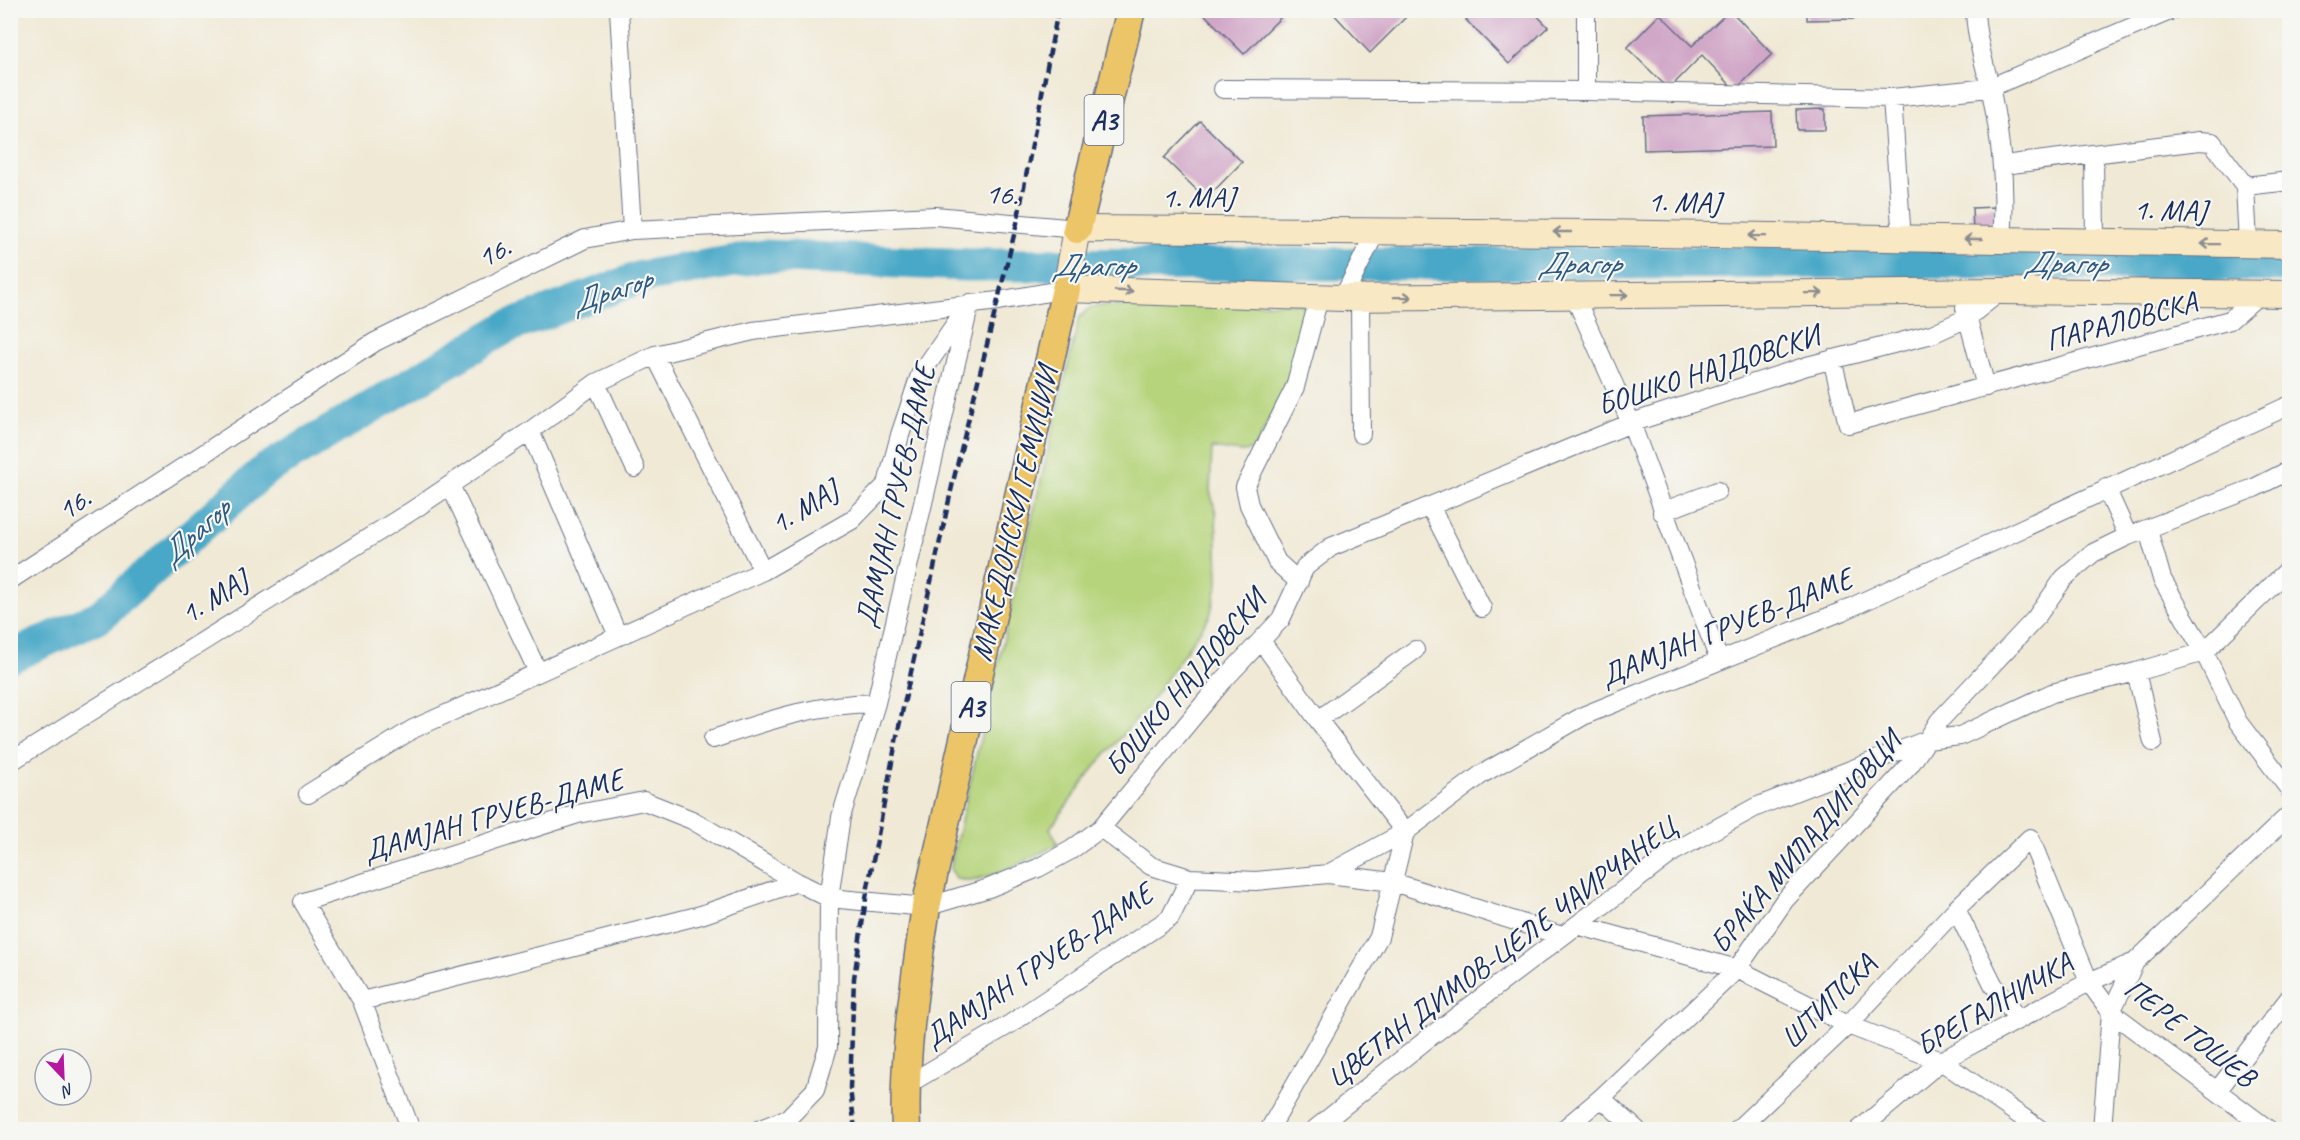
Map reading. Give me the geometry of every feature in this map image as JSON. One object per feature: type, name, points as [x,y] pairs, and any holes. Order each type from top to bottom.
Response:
[{"type":"main road","name":"A3","points":[[1077,229],[1131,10]]},
{"type":"main road","name":"МАКЕДОНСКИ ГЕМИЏИИ","points":[[906,1130],[904,1086],[913,992],[926,906],[1066,289]]},
{"type":"street","points":[[619,10],[632,230]]},
{"type":"street","points":[[1586,10],[1586,91]]},
{"type":"street","points":[[1975,10],[1976,33],[2003,165],[2005,203],[2002,239]]},
{"type":"street","points":[[1223,89],[1586,91],[1892,98],[1989,88],[2172,10]]},
{"type":"street","points":[[1892,98],[1902,240]]},
{"type":"street","points":[[2003,165],[2199,141],[2212,142],[2245,186],[2248,244]]},
{"type":"street","points":[[2094,155],[2095,242]]},
{"type":"street","points":[[2245,186],[2289,181]]},
{"type":"street","name":"16.","points":[[10,580],[375,342],[585,239],[632,230],[935,216],[1077,229]]},
{"type":"street","name":"1. МАЈ","points":[[1077,229],[1373,237],[1596,232],[1902,240],[2002,239],[2289,245]]},
{"type":"street","name":"A3","points":[[1066,289],[1077,229]]},
{"type":"street","points":[[1299,582],[1277,562],[1245,492],[1247,481],[1373,237]]},
{"type":"street","name":"1. МАЈ","points":[[10,762],[450,485],[596,383],[655,355],[753,331],[1066,289],[1574,295],[1960,291],[2289,294]]},
{"type":"street","points":[[1960,291],[1986,387]]},
{"type":"street","name":"БОШКО НАЈДОВСКИ","points":[[1101,828],[1221,683],[1281,620],[1305,567],[1332,547],[1631,423],[1832,359],[1932,334],[1968,318],[2001,291]]},
{"type":"street","name":"ПАРАЛОВСКА","points":[[1832,359],[1848,424],[2230,320],[2261,293]]},
{"type":"street","points":[[1343,294],[1360,434]]},
{"type":"street","points":[[1574,295],[1631,423],[1662,512],[1719,660]]},
{"type":"street","name":"1. МАЈ","points":[[308,794],[413,729],[763,571],[852,520],[887,484],[900,435],[921,375],[970,303]]},
{"type":"street","name":"ДАМЈАН ГРУЕВ-ДАМЕ","points":[[758,1130],[788,1118],[815,1090],[828,1047],[829,898],[841,817],[876,703],[970,303]]},
{"type":"street","name":"1. МАЈ","points":[[655,355],[763,571]]},
{"type":"street","points":[[596,383],[635,468]]},
{"type":"street","name":"ДАМЈАН ГРУЕВ-ДАМЕ","points":[[411,1130],[362,1001],[303,902],[578,814],[644,801],[692,820],[797,882],[829,898],[926,906],[989,888],[1030,872],[1071,850],[1101,828],[1150,866],[1190,878],[1256,881],[1328,874],[1405,832],[1482,774],[1585,715],[1843,611],[2289,405]]},
{"type":"street","points":[[530,431],[618,636]]},
{"type":"street","points":[[1927,740],[1939,721],[2035,619],[2064,578],[2093,554],[2128,536],[2254,488],[2289,470]]},
{"type":"street","points":[[450,485],[538,672]]},
{"type":"street","points":[[2106,488],[2128,536]]},
{"type":"street","points":[[1662,512],[1717,490]]},
{"type":"street","points":[[1431,506],[1482,608]]},
{"type":"street","points":[[2148,530],[2162,579],[2204,652],[2238,722],[2289,790]]},
{"type":"street","name":"БРАЌА МИЛАДИНОВЦИ","points":[[1563,1130],[1737,969],[1784,901],[1910,765],[1927,740],[1960,736],[2052,693],[2204,652],[2289,568]]},
{"type":"street","points":[[1262,642],[1318,720],[1405,832],[1379,937],[1269,1130]]},
{"type":"street","points":[[1318,720],[1414,650]]},
{"type":"street","points":[[2136,672],[2153,742]]},
{"type":"street","points":[[712,739],[789,713],[844,703],[876,703]]},
{"type":"street","name":"ЦВЕТАН ДИМОВ-ЦЕЛЕ ЧАИРЧАНЕЦ","points":[[1314,1130],[1673,852],[1756,807],[1927,740]]},
{"type":"street","name":"БРЕГАЛНИЧКА","points":[[1859,1130],[1941,1061],[2089,982],[2135,962],[2289,814]]},
{"type":"street","name":"ШТИПСКА","points":[[1737,1130],[1848,1025],[1956,909],[2030,838]]},
{"type":"street","name":"ПЕРЕ ТОШЕВ","points":[[2030,838],[2089,982],[2111,1012],[2269,1130]]},
{"type":"street","points":[[1328,874],[1393,882],[1570,930],[1737,969],[1848,1025],[1941,1061],[2019,1124],[2042,1130]]},
{"type":"street","name":"ДАМЈАН ГРУЕВ-ДАМЕ","points":[[904,1086],[1010,1024],[1170,918],[1190,878]]},
{"type":"street","points":[[362,1001],[701,915],[797,882]]},
{"type":"street","points":[[1956,909],[1993,984],[2018,1020]]},
{"type":"street","name":"БРЕГАЛНИЧКА","points":[[2102,1130],[2111,1012],[2135,962]]},
{"type":"street","points":[[2217,1091],[2289,997]]},
{"type":"street","points":[[1600,1098],[1637,1130]]},
{"type":"green space","points":[[1299,303],[1303,306],[1306,319],[1298,356],[1280,399],[1254,449],[1242,452],[1212,448],[1210,491],[1216,513],[1218,582],[1210,616],[1147,707],[1097,764],[1050,828],[1058,844],[992,875],[966,880],[956,878],[951,870],[952,860],[1079,318],[1088,309],[1100,306]]},
{"type":"building","points":[[1208,10],[1278,10],[1283,15],[1244,54],[1204,14]]},
{"type":"building","points":[[1330,10],[1403,10],[1408,15],[1370,53]]},
{"type":"building","points":[[1476,10],[1532,10],[1548,27],[1509,64],[1466,20]]},
{"type":"building","points":[[1730,10],[1772,54],[1735,90],[1702,55],[1669,89],[1627,48],[1660,14],[1692,46]]},
{"type":"building","points":[[1807,10],[1856,10],[1856,19],[1807,20]]},
{"type":"building","points":[[1825,109],[1825,130],[1797,130],[1796,110]]},
{"type":"building","points":[[1772,112],[1773,146],[1644,150],[1643,116]]},
{"type":"building","points":[[1200,121],[1242,162],[1206,199],[1164,158]]},
{"type":"building","points":[[1995,207],[1996,230],[1973,231],[1972,208]]},
{"type":"waterway","name":"Драгор","points":[[10,657],[100,616],[265,470],[505,328],[641,277],[764,256],[967,265],[1892,262],[2290,266]]},
{"type":"railway","points":[[855,1130],[850,1088],[854,978],[867,892],[898,731],[953,482],[1017,223],[1058,10]]}]
